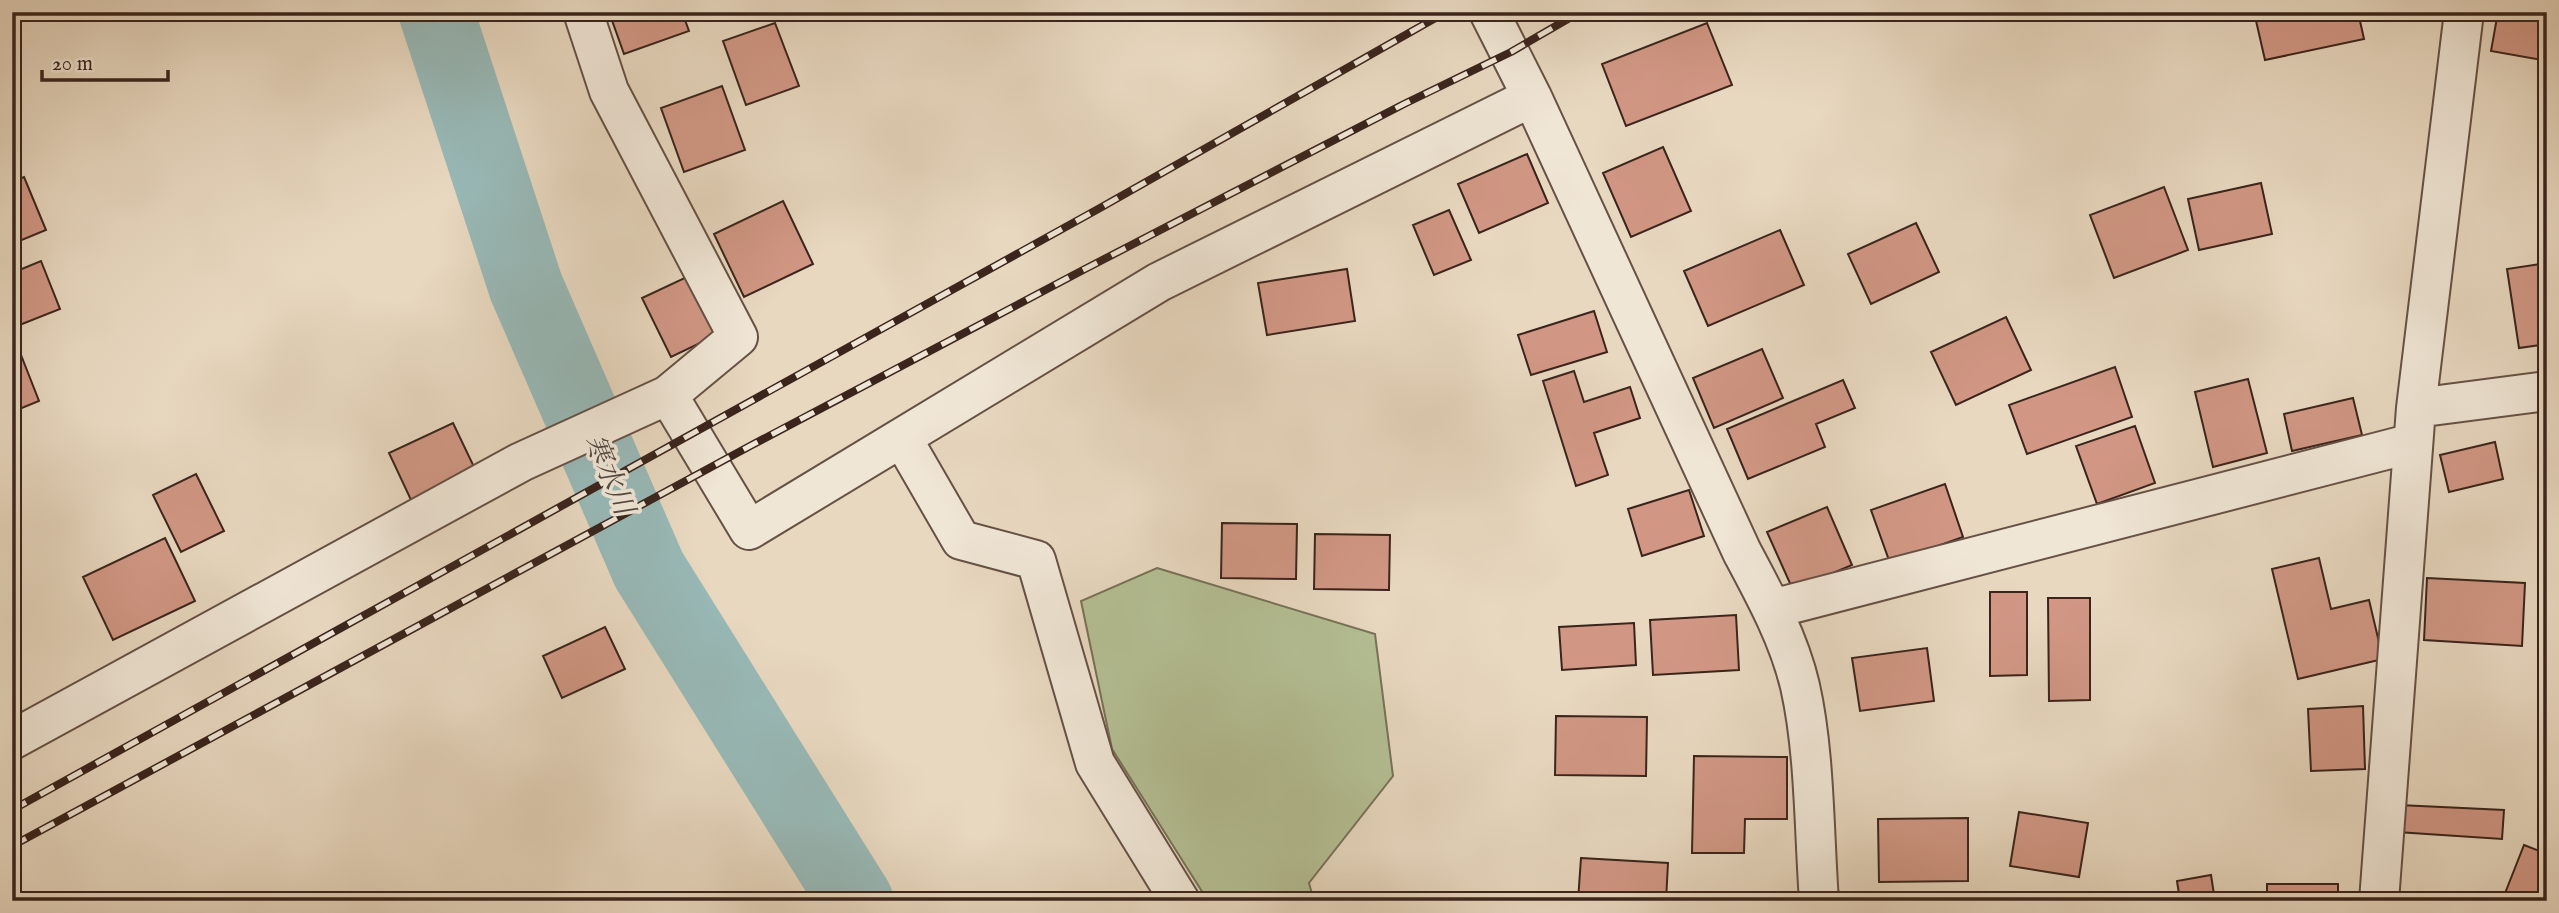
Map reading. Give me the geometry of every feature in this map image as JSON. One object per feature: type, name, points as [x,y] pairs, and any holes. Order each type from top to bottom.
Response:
[{"type":"street","points":[[12,740],[522,462],[668,395],[738,337],[609,91],[583,12]]},
{"type":"street","points":[[1489,12],[1532,97],[1731,528],[1772,609],[1800,685],[1809,750],[1819,901]]},
{"type":"street","points":[[2379,901],[2414,426],[2464,12]]},
{"type":"street","points":[[668,395],[749,530],[1159,282],[1532,97]]},
{"type":"street","points":[[1772,609],[2414,426],[2547,391]]},
{"type":"street","points":[[902,438],[961,540],[1036,560],[1095,763],[1180,901]]},
{"type":"green space","points":[[1157,568],[1375,634],[1393,776],[1309,883],[1314,901],[1208,901],[1112,749],[1081,601]]},
{"type":"building","points":[[609,12],[682,12],[689,31],[624,54]]},
{"type":"building","points":[[2254,12],[2358,12],[2364,39],[2265,60]]},
{"type":"building","points":[[2386,12],[2448,12],[2448,16],[2386,20]]},
{"type":"building","points":[[2498,12],[2547,12],[2547,61],[2491,51]]},
{"type":"building","points":[[775,23],[799,86],[746,105],[723,41]]},
{"type":"building","points":[[1707,23],[1732,85],[1626,126],[1602,64]]},
{"type":"building","points":[[722,86],[745,150],[684,172],[661,108]]},
{"type":"building","points":[[1663,147],[1691,211],[1631,237],[1603,173]]},
{"type":"building","points":[[1527,154],[1548,203],[1479,233],[1458,184]]},
{"type":"building","points":[[24,177],[46,230],[12,244],[12,182]]},
{"type":"building","points":[[2261,183],[2272,234],[2199,250],[2188,199]]},
{"type":"building","points":[[2164,187],[2188,250],[2114,278],[2090,215]]},
{"type":"building","points":[[783,201],[813,264],[744,297],[714,234]]},
{"type":"building","points":[[1449,210],[1471,260],[1434,275],[1413,225]]},
{"type":"building","points":[[1916,223],[1939,272],[1871,304],[1848,254]]},
{"type":"building","points":[[1780,230],[1804,285],[1708,326],[1684,271]]},
{"type":"building","points":[[41,261],[60,309],[12,328],[12,273]]},
{"type":"building","points":[[2547,263],[2547,344],[2519,348],[2507,269]]},
{"type":"building","points":[[1347,269],[1355,321],[1267,335],[1258,283]]},
{"type":"building","points":[[691,275],[719,334],[671,357],[642,298]]},
{"type":"building","points":[[1594,311],[1607,352],[1531,375],[1518,335]]},
{"type":"building","points":[[2006,317],[2031,370],[1956,405],[1931,352]]},
{"type":"building","points":[[1762,349],[1783,398],[1714,428],[1693,378]]},
{"type":"building","points":[[21,355],[39,401],[12,412],[12,359]]},
{"type":"building","points":[[2115,367],[2132,417],[2027,454],[2009,405]]},
{"type":"building","points":[[1574,371],[1584,402],[1630,387],[1640,418],[1594,433],[1608,475],[1576,486],[1543,381]]},
{"type":"building","points":[[2248,379],[2267,453],[2213,467],[2195,392]]},
{"type":"building","points":[[1843,380],[1855,408],[1816,424],[1825,447],[1748,479],[1727,429]]},
{"type":"building","points":[[2353,398],[2362,435],[2292,451],[2284,414]]},
{"type":"building","points":[[453,423],[475,469],[411,500],[389,453]]},
{"type":"building","points":[[2135,426],[2155,483],[2097,504],[2076,446]]},
{"type":"building","points":[[2495,442],[2503,479],[2449,492],[2440,455]]},
{"type":"building","points":[[196,474],[224,531],[181,552],[153,495]]},
{"type":"building","points":[[1945,484],[1963,537],[1890,563],[1871,510]]},
{"type":"building","points":[[1689,490],[1704,536],[1642,556],[1628,509]]},
{"type":"building","points":[[1827,507],[1852,565],[1793,590],[1767,532]]},
{"type":"building","points":[[1222,523],[1297,524],[1296,579],[1221,578]]},
{"type":"building","points":[[1315,534],[1390,535],[1389,590],[1314,589]]},
{"type":"building","points":[[165,538],[195,601],[113,640],[83,577]]},
{"type":"building","points":[[2319,558],[2331,609],[2369,600],[2383,659],[2298,679],[2272,569]]},
{"type":"building","points":[[2427,578],[2525,583],[2522,646],[2424,640]]},
{"type":"building","points":[[1990,592],[2027,592],[2027,675],[1990,676]]},
{"type":"building","points":[[2048,598],[2090,598],[2090,700],[2049,701]]},
{"type":"building","points":[[1736,615],[1739,670],[1653,675],[1650,620]]},
{"type":"building","points":[[1634,623],[1636,665],[1562,670],[1559,627]]},
{"type":"building","points":[[605,627],[625,669],[562,698],[543,656]]},
{"type":"building","points":[[1927,648],[1934,701],[1860,711],[1852,658]]},
{"type":"building","points":[[2363,706],[2365,769],[2311,771],[2308,709]]},
{"type":"building","points":[[1556,716],[1647,717],[1646,776],[1555,775]]},
{"type":"building","points":[[1694,756],[1787,757],[1787,819],[1745,819],[1744,853],[1692,853]]},
{"type":"building","points":[[2399,805],[2504,810],[2502,839],[2397,832]]},
{"type":"building","points":[[2019,812],[2088,823],[2079,877],[2010,866]]},
{"type":"building","points":[[1968,818],[1968,881],[1879,882],[1878,819]]},
{"type":"building","points":[[2524,845],[2547,854],[2547,869],[2534,901],[2502,901]]},
{"type":"building","points":[[1581,858],[1668,863],[1666,901],[1578,901]]},
{"type":"building","points":[[2211,875],[2215,901],[2180,901],[2177,881]]},
{"type":"building","points":[[2267,884],[2338,884],[2338,901],[2267,901]]},
{"type":"waterway","name":"寒水川","points":[[436,12],[526,287],[649,570],[856,901]]},
{"type":"railway","points":[[12,810],[1100,208],[1446,12]]},
{"type":"railway","points":[[12,846],[750,446],[1085,269],[1404,104],[1511,52],[1580,12]]}]
